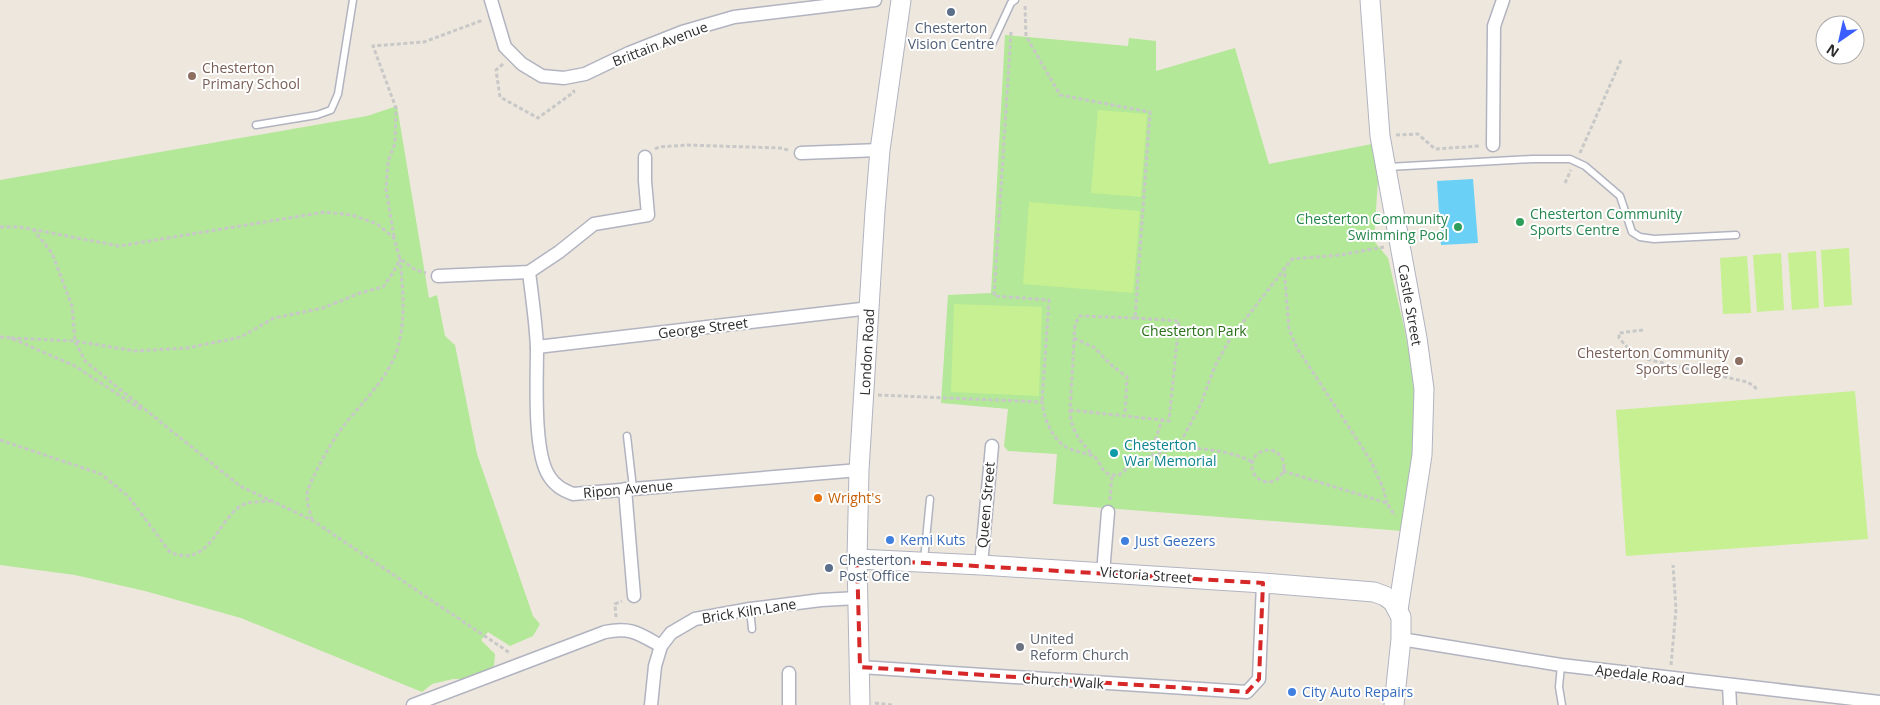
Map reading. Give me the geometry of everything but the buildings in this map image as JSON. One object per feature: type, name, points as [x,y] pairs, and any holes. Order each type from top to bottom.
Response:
[{"type":"main road","name":"London Road","points":[[860,705],[857,559],[859,470],[870,308],[874,211],[880,150],[901,0]]},
{"type":"main road","name":"Castle Street","points":[[1370,0],[1380,136],[1417,338],[1424,389],[1422,455],[1398,610]]},
{"type":"main road","name":"Victoria Street","points":[[857,559],[981,565],[1374,592],[1386,596],[1398,610]]},
{"type":"main road","points":[[1394,705],[1402,626],[1398,610]]},
{"type":"street","name":"Brittain Avenue","points":[[490,0],[505,47],[522,64],[542,76],[564,78],[585,74],[629,53],[682,32],[734,17],[875,0]]},
{"type":"street","points":[[1493,145],[1494,26],[1503,0]]},
{"type":"street","points":[[801,153],[880,150]]},
{"type":"street","points":[[438,276],[529,272],[559,252],[594,224],[648,216],[645,158]]},
{"type":"street","name":"Ripon Avenue","points":[[529,272],[537,347],[536,371],[540,455],[548,476],[559,488],[573,494],[859,470]]},
{"type":"street","name":"George Street","points":[[537,347],[870,308]]},
{"type":"street","name":"Queen Street","points":[[981,565],[992,446]]},
{"type":"street","points":[[629,488],[634,596]]},
{"type":"street","points":[[1104,573],[1108,512]]},
{"type":"street","name":"Church Walk","points":[[860,667],[1248,692],[1260,679],[1263,583]]},
{"type":"street","name":"Brick Kiln Lane","points":[[661,646],[672,633],[695,619],[750,609],[821,600],[858,598]]},
{"type":"street","points":[[414,705],[605,632],[622,629],[640,634],[661,646],[655,666],[652,705]]},
{"type":"street","name":"Apedale Road","points":[[1401,639],[1561,665],[1880,702]]},
{"type":"street","points":[[789,673],[789,705]]},
{"type":"street","points":[[1729,685],[1730,705]]},
{"type":"lane","points":[[256,125],[318,115],[331,110],[338,94],[353,0]]},
{"type":"lane","points":[[992,44],[1011,3],[1015,0]]},
{"type":"lane","points":[[1386,167],[1532,159],[1570,159],[1585,166],[1620,196],[1632,232],[1640,237],[1654,239],[1736,235]]},
{"type":"lane","points":[[628,436],[629,488]]},
{"type":"lane","points":[[924,562],[930,499]]},
{"type":"lane","points":[[750,609],[752,629]]},
{"type":"lane","points":[[1561,665],[1560,687],[1562,705]]},
{"type":"path","points":[[1024,0],[1026,36],[1060,95],[1150,112],[1135,318]]},
{"type":"path","points":[[1017,14],[1025,12]]},
{"type":"path","points":[[312,520],[308,504],[308,491],[339,433],[371,394],[394,358],[400,335],[404,300],[400,259],[394,238],[386,189],[388,162],[395,143],[396,108],[373,46],[424,42],[495,15]]},
{"type":"path","points":[[1012,29],[1010,36],[994,296],[1049,300],[1042,402],[1044,417],[1050,429],[1063,446],[1094,456]]},
{"type":"path","points":[[514,56],[496,70],[500,97],[538,118],[574,92],[571,77]]},
{"type":"path","points":[[1565,183],[1586,143],[1622,58]]},
{"type":"path","points":[[1380,136],[1418,134],[1435,148],[1493,145]]},
{"type":"path","points":[[645,158],[659,147],[687,145],[780,148],[801,153]]},
{"type":"path","points":[[0,227],[20,227],[119,246],[325,212],[352,215],[377,224],[394,238]]},
{"type":"path","points":[[33,230],[52,253],[72,306],[75,341],[85,361],[240,486],[312,520],[524,662]]},
{"type":"path","points":[[1178,447],[1200,406],[1215,366],[1230,339],[1284,266],[1292,259],[1340,255],[1400,245]]},
{"type":"path","points":[[0,337],[75,341],[135,350],[187,348],[240,337],[274,318],[322,308],[360,293],[383,287],[400,259]]},
{"type":"path","points":[[400,259],[416,270],[438,276]]},
{"type":"path","points":[[1284,266],[1289,329],[1297,348],[1371,461],[1383,488],[1387,503],[1393,510],[1398,524],[1411,532]]},
{"type":"path","points":[[1070,410],[1169,421],[1180,321],[1080,316],[1075,324],[1070,410],[1074,431],[1102,469],[1112,475],[1124,473],[1133,464],[1178,447],[1213,450],[1241,456],[1252,462]]},
{"type":"path","points":[[1643,330],[1619,333],[1619,338],[1630,350],[1646,359],[1747,382],[1757,390]]},
{"type":"path","points":[[11,338],[76,366],[160,422]]},
{"type":"path","points":[[1074,338],[1095,348],[1127,378],[1125,415]]},
{"type":"path","points":[[865,394],[1042,402]]},
{"type":"path","points":[[1150,456],[1162,420]]},
{"type":"path","points":[[0,440],[101,474],[128,496],[170,552],[180,556],[193,555],[206,547],[240,507],[253,502],[271,501]]},
{"type":"path","points":[[1272,450],[1280,456],[1284,471],[1277,480],[1266,483],[1256,478],[1253,473],[1252,462],[1257,453],[1272,450]]},
{"type":"path","points":[[1284,471],[1387,503]]},
{"type":"path","points":[[1108,512],[1112,475]]},
{"type":"path","points":[[1670,678],[1676,609],[1673,565]]},
{"type":"path","points":[[617,630],[615,604],[634,596]]},
{"type":"highlighted area","points":[[857,559],[1263,583],[1259,679],[1247,692],[860,667]]},
{"type":"green space","name":"Chesterton Park","points":[[1005,35],[1128,46],[1129,38],[1156,41],[1156,71],[1235,48],[1269,164],[1372,144],[1378,179],[1374,241],[1388,258],[1415,384],[1416,443],[1403,531],[1053,504],[1057,454],[1008,451],[1004,446],[1008,409],[941,403],[948,295],[991,293]]},
{"type":"green space","points":[[397,106],[429,298],[437,295],[445,336],[455,345],[477,454],[533,616],[540,624],[533,636],[510,646],[488,632],[481,640],[495,654],[494,666],[468,679],[453,679],[432,684],[422,692],[241,618],[145,591],[75,575],[0,565],[0,180],[367,116]]},
{"type":"green space","points":[[1098,110],[1147,114],[1141,197],[1091,193]]},
{"type":"green space","points":[[1029,202],[1140,211],[1133,293],[1023,284]]},
{"type":"green space","points":[[1849,248],[1852,305],[1824,307],[1821,250]]},
{"type":"green space","points":[[1816,251],[1819,308],[1792,310],[1788,253]]},
{"type":"green space","points":[[1781,253],[1784,310],[1757,312],[1753,255]]},
{"type":"green space","points":[[1747,256],[1751,313],[1723,314],[1720,258]]},
{"type":"green space","points":[[954,304],[1042,307],[1039,396],[951,392]]},
{"type":"green space","points":[[1855,391],[1868,539],[1626,556],[1616,410]]},
{"type":"water","name":"Chesterton Community Swimming Pool","points":[[1473,179],[1478,243],[1441,245],[1437,181]]},
{"type":"place","name":"Chesterton Vision Centre","points":[[951,12]]},
{"type":"place","name":"Chesterton Primary School","points":[[192,76]]},
{"type":"place","name":"Chesterton Community Sports Centre","points":[[1520,222]]},
{"type":"place","name":"Chesterton Community Swimming Pool","points":[[1458,227]]},
{"type":"place","name":"Chesterton Community Sports College","points":[[1739,361]]},
{"type":"place","name":"Chesterton War Memorial","points":[[1114,453]]},
{"type":"place","name":"Wright's","points":[[818,498]]},
{"type":"place","name":"Kemi Kuts","points":[[890,540]]},
{"type":"place","name":"Just Geezers","points":[[1125,541]]},
{"type":"place","name":"Chesterton Post Office","points":[[829,568]]},
{"type":"place","name":"United Reform Church","points":[[1020,647]]},
{"type":"place","name":"City Auto Repairs","points":[[1292,692]]}]
